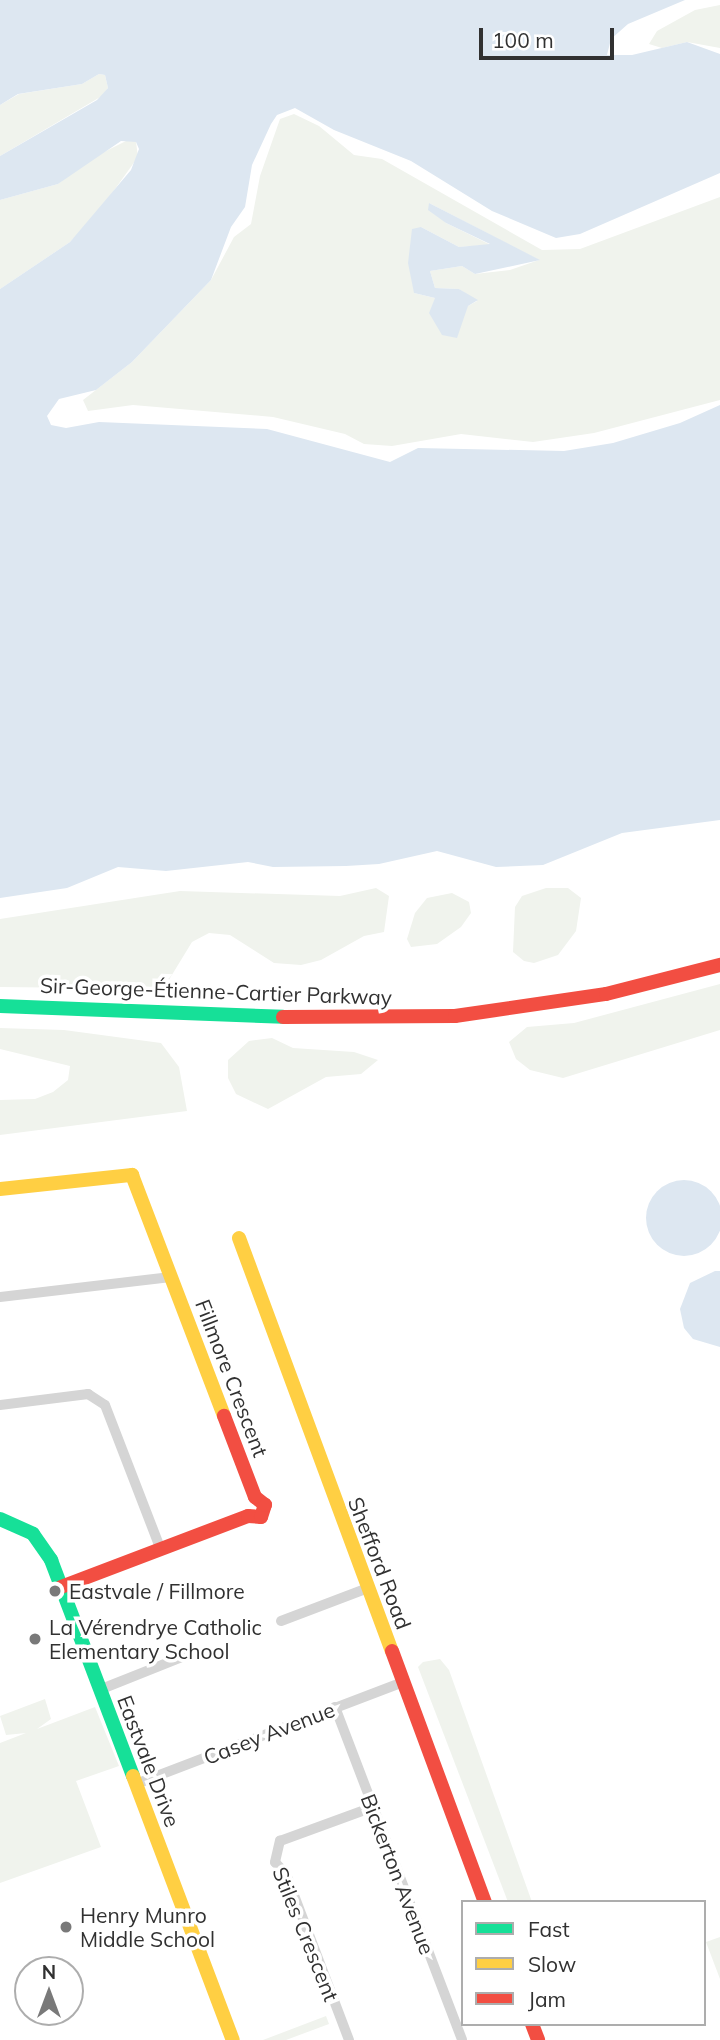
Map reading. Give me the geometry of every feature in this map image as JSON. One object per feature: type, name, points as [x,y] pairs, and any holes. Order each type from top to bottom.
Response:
[{"type":"street","name":"Sir-George-Étienne-Cartier Parkway","points":[[0,1006],[347,1020],[455,1016],[606,994],[720,965]]},
{"type":"street","name":"Fillmore Crescent","points":[[0,1189],[132,1175],[255,1497],[265,1506],[261,1517],[248,1516],[61,1587]]},
{"type":"street","name":"Shefford Road","points":[[239,1238],[484,1900]]},
{"type":"street","points":[[0,1297],[171,1277]]},
{"type":"street","points":[[0,1405],[88,1394],[105,1405],[162,1550]]},
{"type":"street","name":"Eastvale Drive","points":[[0,1519],[33,1534],[51,1560],[233,2040]]},
{"type":"street","points":[[281,1621],[368,1588]]},
{"type":"street","points":[[99,1690],[187,1655]]},
{"type":"street","name":"Casey Avenue","points":[[136,1784],[403,1682]]},
{"type":"street","name":"Bickerton Avenue","points":[[335,1707],[462,2040]]},
{"type":"street","name":"Stiles Crescent","points":[[349,2040],[286,1874],[275,1862],[279,1841],[373,1807]]},
{"type":"shaded area","points":[[0,0],[685,0],[628,24],[611,39],[607,55],[632,55],[687,42],[720,54],[720,173],[580,234],[556,238],[492,211],[411,161],[334,130],[295,108],[277,115],[271,124],[252,165],[245,207],[231,227],[211,280],[132,362],[96,390],[59,399],[47,416],[51,425],[66,428],[99,422],[267,429],[390,462],[418,448],[564,451],[613,443],[680,423],[720,405],[720,820],[622,833],[543,865],[496,867],[437,851],[379,864],[346,866],[273,867],[248,862],[166,871],[118,867],[67,888],[0,898],[0,289],[70,242],[131,170],[139,149],[136,142],[121,141],[58,184],[0,200],[0,156],[97,100],[108,88],[105,75],[99,74],[82,84],[18,94],[0,105]]},
{"type":"shaded area","points":[[720,5],[720,48],[687,42],[662,48],[649,44],[657,31],[695,10]]},
{"type":"shaded area","points":[[99,74],[105,75],[108,88],[102,96],[0,156],[0,105],[19,94],[82,84]]},
{"type":"shaded area","points":[[294,114],[319,126],[354,155],[382,159],[542,250],[580,249],[720,197],[720,400],[594,433],[533,442],[461,434],[392,446],[364,444],[345,434],[273,417],[133,405],[88,411],[83,400],[132,362],[211,280],[234,237],[251,224],[260,176],[280,119]],"holes":[[[429,203],[539,260],[510,270],[475,274],[462,266],[430,271],[435,288],[459,289],[477,301],[468,306],[414,293],[421,227],[459,247],[491,245],[446,223]]]},
{"type":"shaded area","points":[[130,139],[136,142],[138,157],[97,214],[70,242],[0,289],[0,200],[58,184],[90,159]]},
{"type":"shaded area","points":[[429,203],[540,260],[475,274],[462,266],[430,271],[435,288],[459,289],[478,300],[468,306],[457,338],[442,335],[429,313],[435,298],[414,293],[408,263],[412,229],[421,227],[459,247],[490,244],[446,223],[428,210]]},
{"type":"shaded area","points":[[376,888],[389,896],[384,932],[364,936],[321,960],[301,965],[274,963],[230,935],[209,933],[192,942],[167,983],[122,994],[89,988],[0,987],[0,919],[180,891],[340,896]]},
{"type":"shaded area","points":[[546,888],[568,888],[581,898],[576,931],[558,955],[534,963],[524,961],[513,952],[515,907],[522,896]]},
{"type":"shaded area","points":[[452,893],[469,902],[471,913],[461,927],[437,944],[411,947],[407,939],[415,913],[427,898]]},
{"type":"shaded area","points":[[720,984],[720,1030],[563,1078],[530,1070],[516,1059],[509,1042],[527,1027],[574,1023]]},
{"type":"shaded area","points":[[0,1028],[64,1030],[161,1043],[179,1067],[187,1111],[0,1135],[0,1100],[35,1099],[53,1092],[68,1080],[70,1066],[0,1049]]},
{"type":"shaded area","points":[[272,1038],[293,1048],[354,1052],[378,1060],[361,1074],[326,1077],[268,1109],[236,1094],[228,1078],[228,1060],[249,1041]]},
{"type":"shaded area","points":[[684,1180],[698,1183],[711,1191],[719,1204],[719,1232],[711,1245],[698,1253],[684,1256],[670,1253],[657,1245],[649,1232],[646,1218],[649,1204],[657,1191],[670,1183]]},
{"type":"shaded area","points":[[720,1271],[720,1347],[693,1339],[684,1328],[680,1309],[690,1283]]},
{"type":"shaded area","points":[[440,1659],[449,1670],[531,1900],[507,1900],[418,1667],[423,1662]]},
{"type":"shaded area","points":[[45,1699],[51,1719],[37,1729],[95,1707],[119,1766],[76,1781],[101,1847],[0,1883],[0,1743],[26,1733],[6,1735],[0,1716]]},
{"type":"shaded area","points":[[720,1937],[720,1979],[706,1942]]},
{"type":"shaded area","points":[[326,2016],[329,2024],[286,2040],[263,2040]]},
{"type":"traffic: fast","points":[[0,1006],[283,1017]]},
{"type":"traffic: fast","points":[[0,1519],[33,1534],[51,1560],[133,1776]]},
{"type":"traffic: slow","points":[[0,1189],[132,1175],[224,1416]]},
{"type":"traffic: slow","points":[[239,1238],[392,1651]]},
{"type":"traffic: slow","points":[[133,1776],[233,2040]]},
{"type":"traffic: jam","points":[[283,1017],[455,1016],[606,994],[720,965]]},
{"type":"traffic: jam","points":[[61,1587],[248,1516],[261,1517],[265,1505],[255,1497],[224,1416]]},
{"type":"traffic: jam","points":[[392,1651],[484,1900]]},
{"type":"traffic: jam","points":[[533,2026],[538,2040]]},
{"type":"place","name":"Eastvale / Fillmore","points":[[55,1591]]},
{"type":"place","name":"La Vérendrye Catholic Elementary School","points":[[35,1639]]},
{"type":"place","name":"Henry Munro Middle School","points":[[66,1927]]}]
